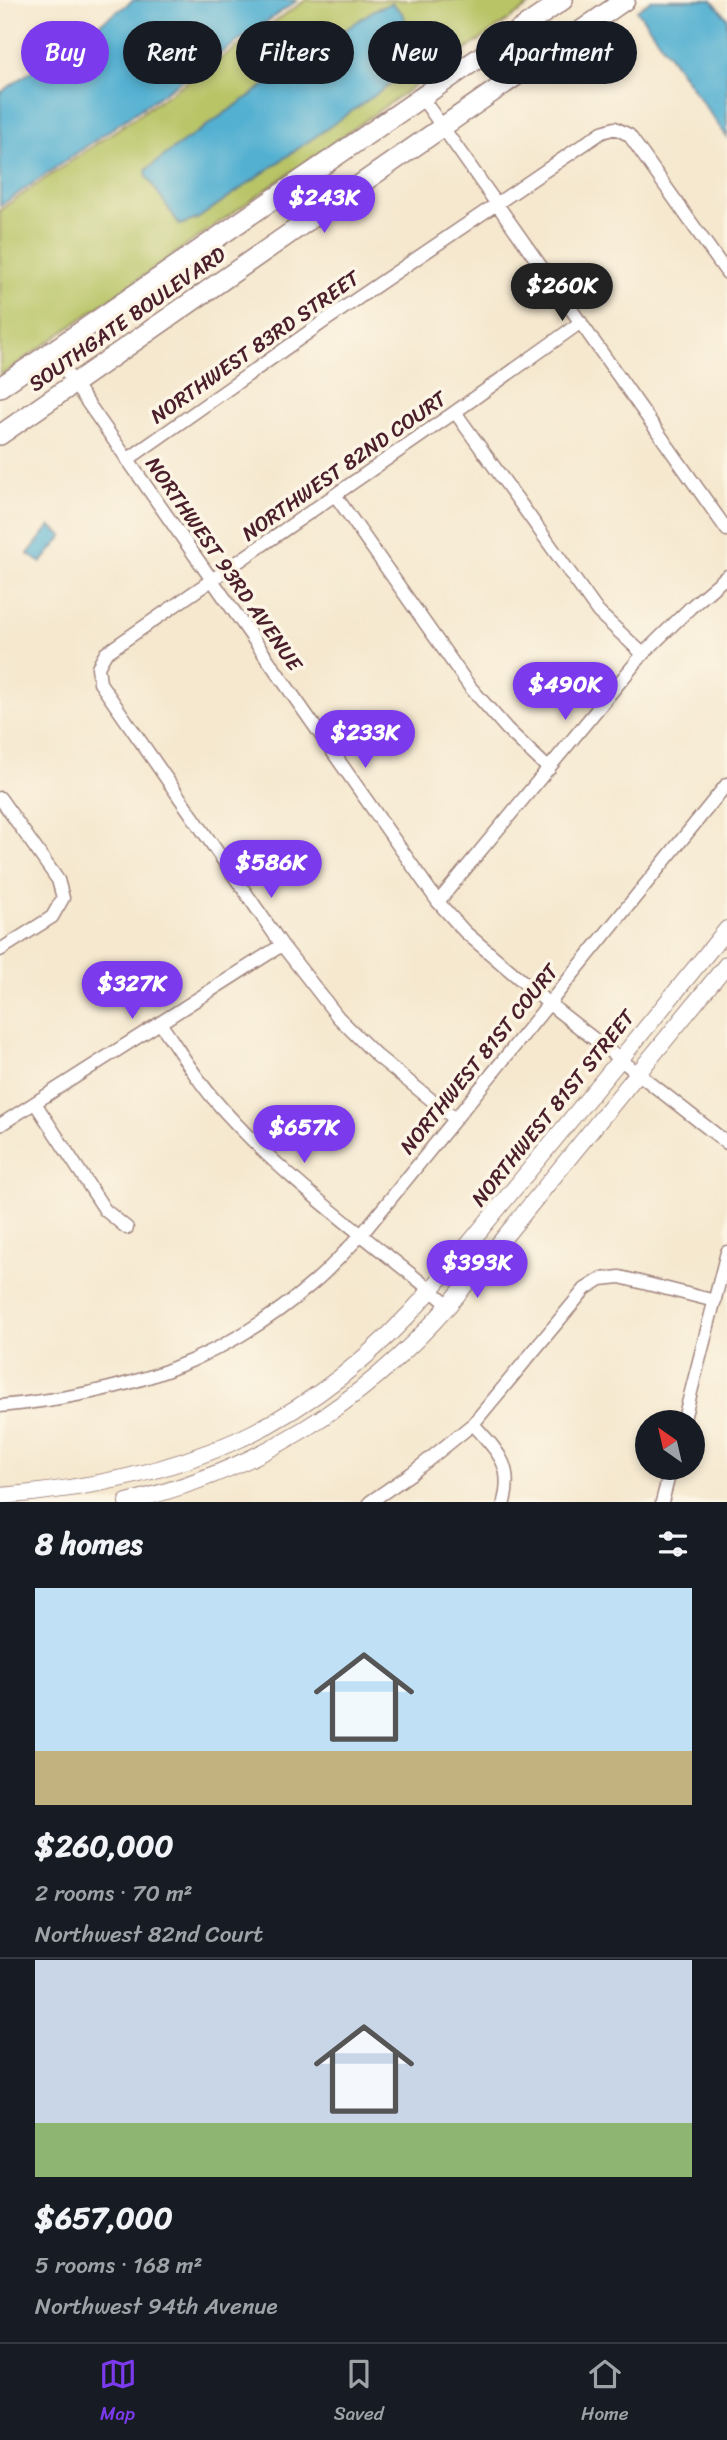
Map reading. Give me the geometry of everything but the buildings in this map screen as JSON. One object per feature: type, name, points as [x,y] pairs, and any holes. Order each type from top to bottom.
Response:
[{"type":"main road","name":"SOUTHGATE BOULEVARD","points":[[0,387],[562,0]]},
{"type":"main road","name":"SOUTHGATE BOULEVARD","points":[[0,435],[625,0]]},
{"type":"street","points":[[422,97],[727,530]]},
{"type":"street","name":"NORTHWEST 83RD STREET","points":[[127,460],[602,132],[615,128],[628,135],[727,274]]},
{"type":"street","name":"NORTHWEST 82ND COURT","points":[[282,945],[100,683],[98,667],[106,653],[581,322]]},
{"type":"street","name":"NORTHWEST 93RD AVENUE","points":[[52,352],[438,902],[465,932],[548,1003],[727,1143]]},
{"type":"street","points":[[455,412],[598,612],[643,654]]},
{"type":"street","points":[[334,495],[470,687],[507,729],[549,769]]},
{"type":"street","points":[[438,902],[643,654],[727,576]]},
{"type":"street","name":"NORTHWEST 81ST COURT","points":[[0,1406],[56,1400],[123,1386],[178,1368],[229,1342],[272,1315],[315,1282],[362,1234],[727,784]]},
{"type":"street","points":[[0,798],[58,880],[63,898],[52,916],[0,950]]},
{"type":"street","name":"NORTHWEST 81ST STREET","points":[[0,1496],[37,1497],[107,1483],[159,1470],[215,1451],[266,1427],[312,1399],[361,1361],[402,1323],[430,1290],[727,929]]},
{"type":"street","points":[[0,1125],[282,945],[338,1017],[376,1055],[455,1119]]},
{"type":"street","name":"NORTHWEST 81ST STREET","points":[[127,1502],[167,1492],[225,1471],[277,1445],[324,1418],[419,1340],[727,964]]},
{"type":"street","points":[[160,1023],[211,1096],[254,1142],[449,1306]]},
{"type":"street","points":[[35,1103],[105,1210],[127,1228]]},
{"type":"street","points":[[686,1410],[727,1252]]},
{"type":"street","points":[[369,1502],[412,1473],[473,1424],[585,1289],[601,1279],[620,1277],[715,1301]]},
{"type":"street","points":[[473,1424],[499,1453],[507,1470],[504,1502]]},
{"type":"street","points":[[662,1502],[668,1480]]},
{"type":"green space","points":[[306,0],[537,0],[507,21],[476,21],[476,43],[462,53],[462,21],[368,21],[368,84],[417,84],[0,376],[0,210],[184,84],[222,84],[222,58],[236,48],[236,84],[354,84],[354,21],[275,21]]},
{"type":"water","points":[[134,0],[298,0],[268,21],[236,21],[236,43],[222,53],[222,21],[123,21],[123,84],[176,84],[0,206],[0,93],[21,78],[21,84],[109,84],[109,21],[104,21]]},
{"type":"water","points":[[651,0],[712,0],[727,18],[727,137],[637,10]]},
{"type":"water","points":[[392,3],[406,21],[368,21],[368,84],[391,84],[197,219],[180,225],[147,177],[146,170],[267,84],[354,84],[354,24],[374,10]]},
{"type":"water","points":[[50,526],[63,536],[41,563],[28,554]]}]
